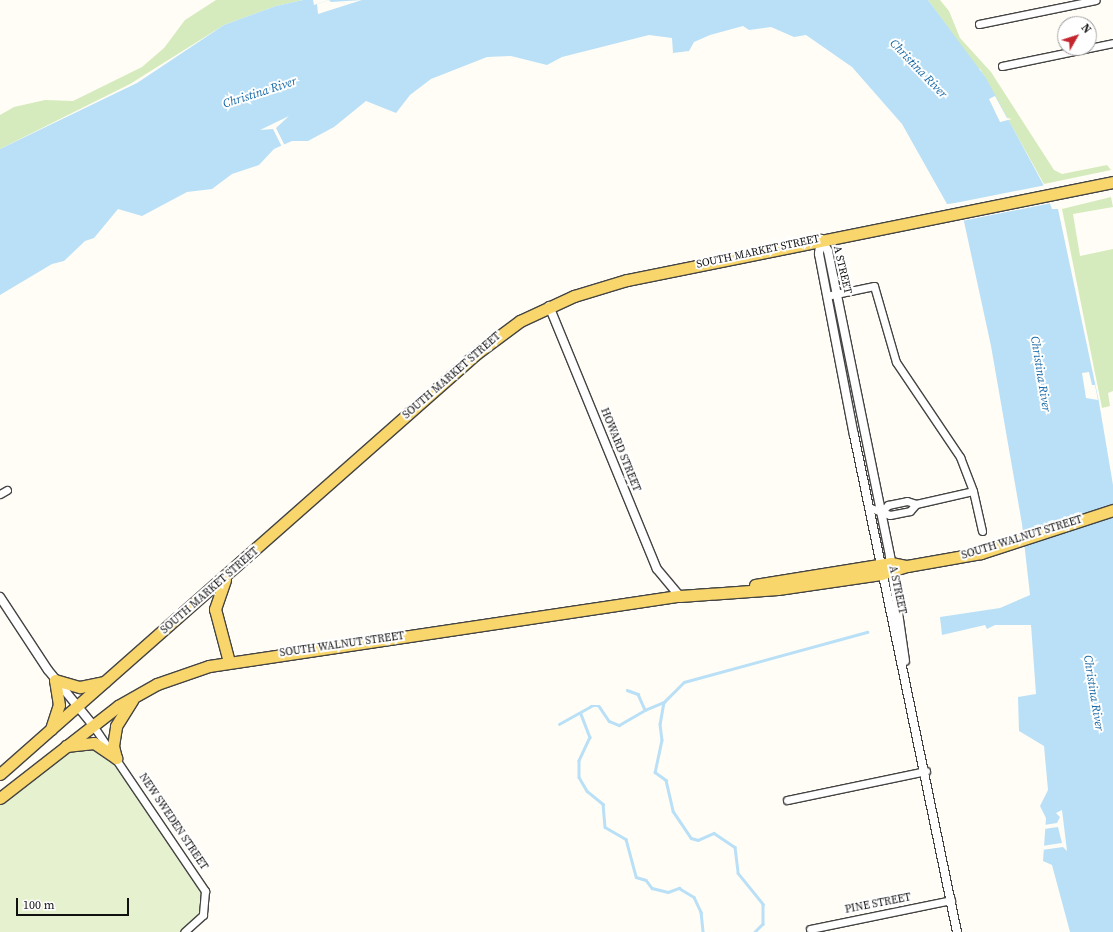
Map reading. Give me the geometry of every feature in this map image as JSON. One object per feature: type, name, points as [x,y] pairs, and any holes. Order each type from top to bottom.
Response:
[{"type":"main road","name":"SOUTH MARKET STREET","points":[[0,774],[78,708],[487,344],[520,321],[549,306],[627,280],[821,239],[1113,182]]},
{"type":"main road","name":"SOUTH WALNUT STREET","points":[[0,798],[92,724],[138,694],[184,673],[229,662],[680,596],[778,589],[959,557],[1113,510]]},
{"type":"main road","points":[[229,574],[216,598],[215,609],[229,662]]},
{"type":"main road","points":[[50,731],[59,705],[55,680],[80,687],[107,681]]},
{"type":"main road","points":[[116,758],[113,740],[118,719],[138,694]]},
{"type":"main road","points":[[66,746],[94,743],[116,758]]},
{"type":"street","points":[[979,24],[1096,0]]},
{"type":"street","points":[[1002,66],[1113,43]]},
{"type":"street","name":"A STREET","points":[[821,239],[827,249],[881,512],[886,569]]},
{"type":"street","name":"A STREET","points":[[821,239],[819,254],[868,507],[886,569],[957,932]]},
{"type":"street","points":[[827,296],[874,286],[882,325],[899,368],[958,453],[973,491],[982,531]]},
{"type":"street","name":"HOWARD STREET","points":[[549,306],[657,569],[680,596]]},
{"type":"street","points":[[0,494],[7,490]]},
{"type":"street","points":[[868,507],[890,515],[910,511],[916,504],[973,491]]},
{"type":"street","points":[[0,597],[55,680],[92,724]]},
{"type":"street","name":"NEW SWEDEN STREET","points":[[92,724],[205,891],[203,915],[184,932]]},
{"type":"street","points":[[787,800],[926,771]]},
{"type":"street","name":"PINE STREET","points":[[810,929],[951,900]]},
{"type":"green space","points":[[216,0],[303,0],[276,6],[224,25],[130,84],[0,149],[0,115],[14,107],[45,100],[73,101],[142,67],[164,48],[185,20]]},
{"type":"green space","points":[[928,0],[940,0],[949,11],[960,38],[991,72],[1054,170],[1062,174],[1107,165],[1111,170],[1044,184],[980,69],[976,67]]},
{"type":"green space","points":[[1111,197],[1113,207],[1073,214],[1080,256],[1113,249],[1113,391],[1108,393],[1110,406],[1102,408],[1062,209]]},
{"type":"green space","points":[[66,746],[107,749],[202,884],[205,909],[184,932],[0,932],[0,798]]},
{"type":"water","name":"Christina River","points":[[303,0],[313,0],[314,5],[329,0],[928,0],[986,78],[1043,184],[1052,209],[1058,209],[1099,402],[1113,485],[1113,932],[1070,932],[1052,865],[1043,861],[1046,818],[1040,806],[1048,790],[1044,746],[1019,731],[1018,697],[1036,694],[1031,625],[995,625],[987,629],[985,625],[942,635],[940,617],[1000,608],[1030,595],[1022,524],[991,346],[960,203],[947,204],[902,124],[852,67],[806,35],[794,37],[771,27],[749,30],[743,26],[710,35],[694,42],[689,51],[673,53],[672,38],[649,35],[562,57],[547,65],[511,56],[487,57],[431,79],[410,95],[396,113],[366,101],[334,127],[308,141],[292,141],[274,149],[259,165],[232,174],[212,189],[187,192],[142,216],[118,209],[94,238],[85,241],[64,261],[52,264],[0,295],[0,149],[137,83],[224,25],[276,6]]},
{"type":"pier","points":[[329,0],[331,2],[362,0],[318,14],[317,4]]},
{"type":"pier","points":[[995,96],[1007,118],[1012,119],[1000,122],[989,99]]},
{"type":"pier","points":[[289,116],[276,128],[285,146],[282,147],[273,129],[260,130]]},
{"type":"pier","points":[[1046,185],[1052,203],[962,221],[958,205],[945,205]]},
{"type":"pier","points":[[1089,372],[1092,385],[1095,385],[1098,400],[1086,398],[1082,373]]},
{"type":"pier","points":[[1062,810],[1067,851],[1063,847],[1042,850],[1042,846],[1062,843],[1058,827],[1044,829],[1044,825],[1057,823],[1060,817],[1056,813]]},
{"type":"waterway","points":[[627,690],[638,694],[645,710],[664,702],[684,682],[867,632]]},
{"type":"waterway","points":[[664,702],[660,724],[662,740],[655,772],[666,780],[673,811],[691,838],[698,840],[714,833],[735,847],[738,873],[763,904],[763,924],[755,932]]},
{"type":"waterway","points":[[559,724],[591,706],[599,706],[609,721],[619,725],[645,710]]},
{"type":"waterway","points":[[581,714],[590,737],[579,761],[579,777],[587,791],[603,804],[605,827],[626,839],[636,877],[646,880],[652,888],[668,892],[679,888],[694,897],[701,912],[703,932]]}]
